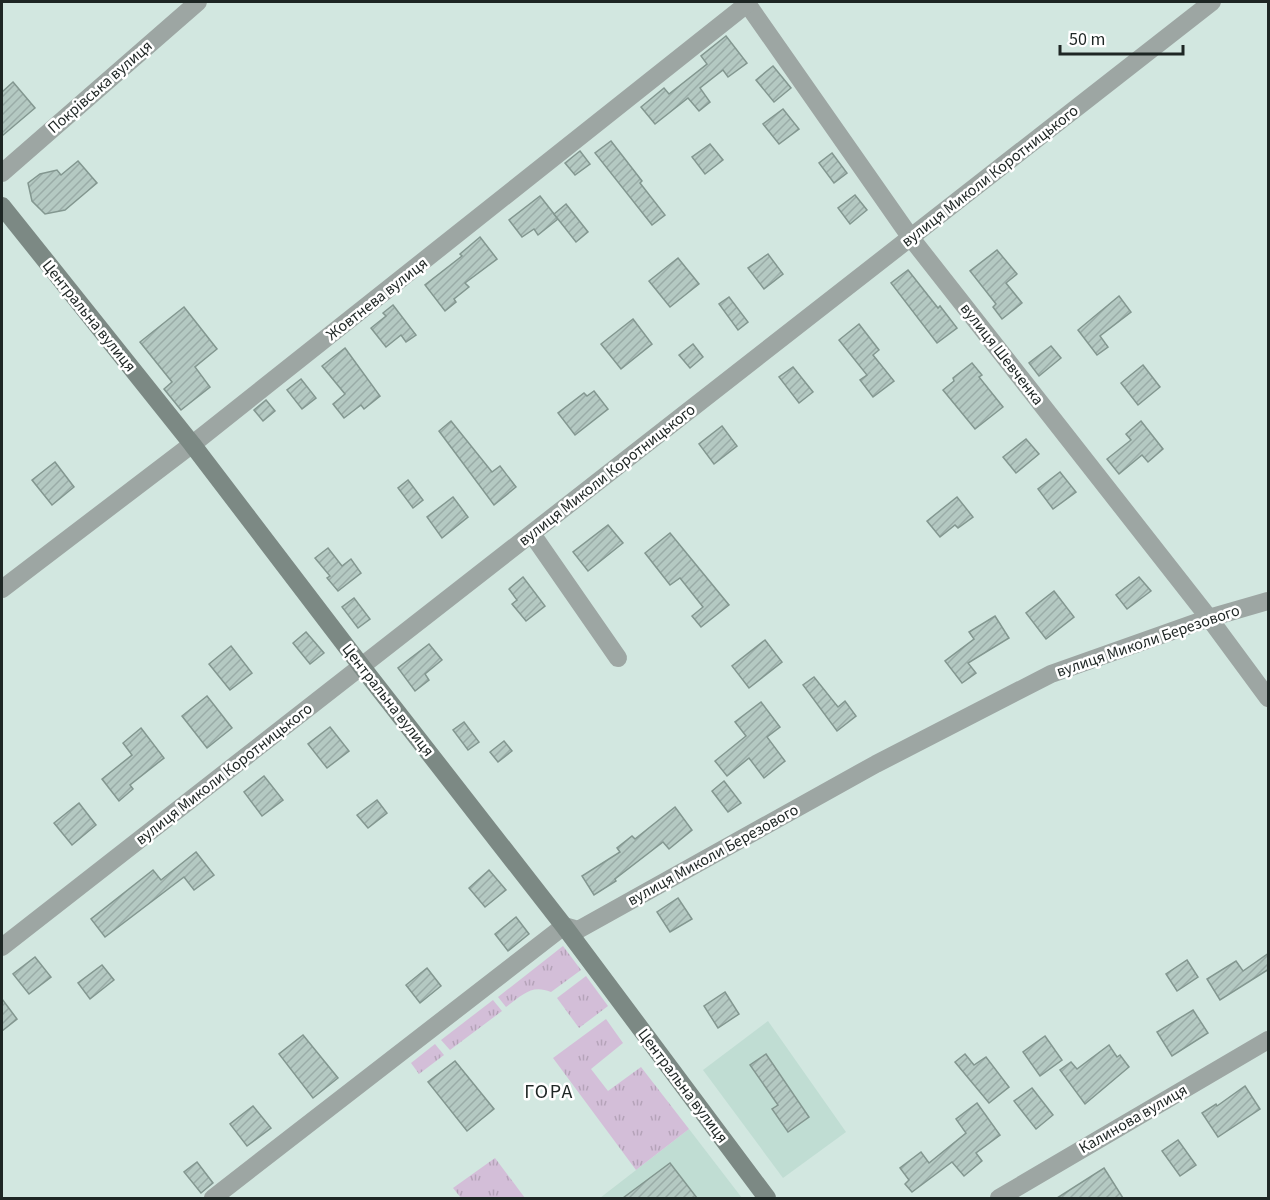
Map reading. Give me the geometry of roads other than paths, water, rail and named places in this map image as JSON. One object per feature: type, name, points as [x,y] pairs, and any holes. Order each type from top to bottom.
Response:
[{"type":"main road","name":"Центральна вулиця","points":[[2,206],[192,444],[564,926],[767,1198]]},
{"type":"street","name":"Покрівська вулиця","points":[[2,173],[198,2]]},
{"type":"street","name":"вулиця Миколи Коротницького","points":[[2,947],[1212,2]]},
{"type":"street","name":"вулиця Шевченка","points":[[747,3],[911,238],[1269,698]]},
{"type":"street","name":"Жовтнева вулиця","points":[[2,589],[192,444],[747,3]]},
{"type":"street","points":[[532,534],[618,658]]},
{"type":"street","name":"вулиця Миколи Березового","points":[[564,926],[578,930],[876,764],[1051,674],[1209,618],[1269,602]]},
{"type":"street","points":[[213,1198],[564,926]]},
{"type":"street","name":"Калинова вулиця","points":[[999,1198],[1269,1040]]},
{"type":"district","name":"ГОРА","points":[[549,1092]]}]
